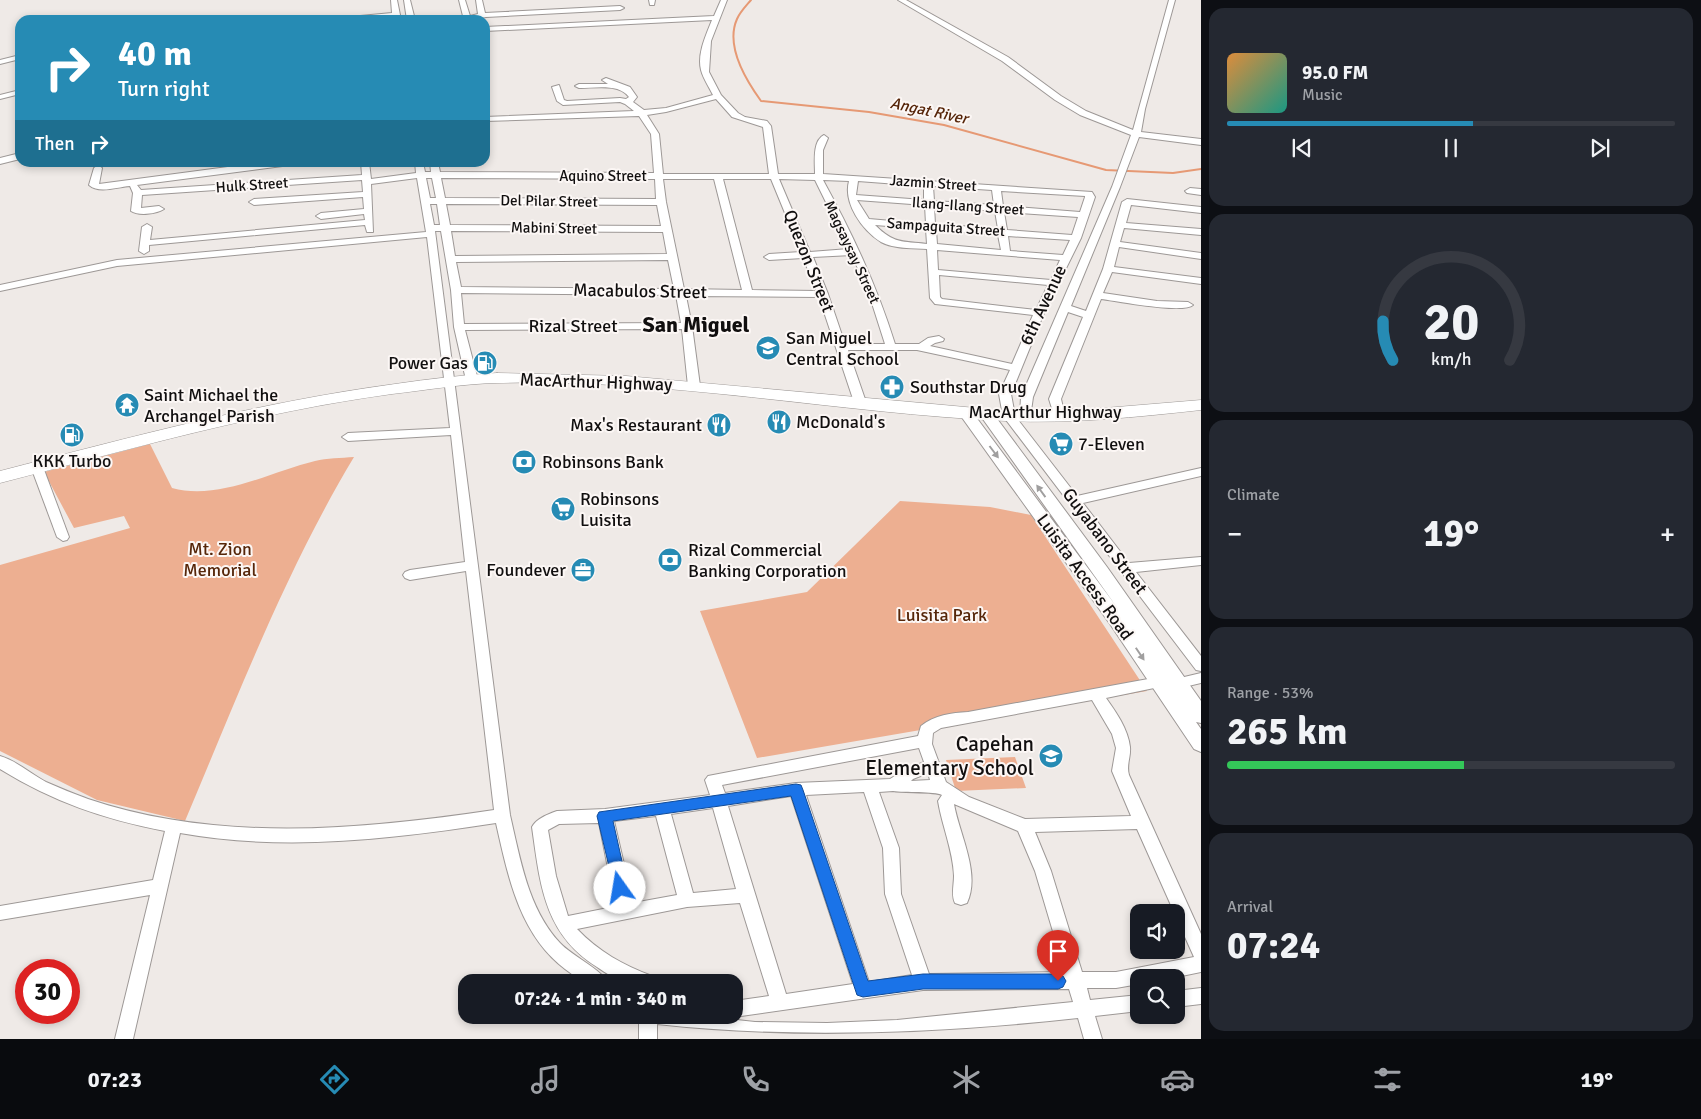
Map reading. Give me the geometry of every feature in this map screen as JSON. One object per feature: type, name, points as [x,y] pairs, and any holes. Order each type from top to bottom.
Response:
[{"type":"highway","name":"MacArthur Highway","points":[[0,477],[194,426],[292,404],[369,391],[462,381],[522,378],[596,379],[694,386],[1008,416],[1059,416],[1133,412],[1201,405]]},
{"type":"main road","name":"Luisita Access Road","points":[[965,412],[1084,574],[1201,744]]},
{"type":"main road","name":"Luisita Access Road","points":[[987,415],[1180,683],[1201,716]]},
{"type":"street","points":[[394,0],[396,15]]},
{"type":"street","points":[[407,0],[410,15]]},
{"type":"street","points":[[462,0],[466,15]]},
{"type":"street","points":[[480,0],[482,15]]},
{"type":"street","points":[[724,0],[707,41],[704,65],[707,77],[718,96],[739,118],[759,122],[767,126],[774,177]]},
{"type":"street","points":[[901,0],[1004,59],[1074,109],[1136,134],[1201,142]]},
{"type":"street","points":[[1026,416],[1026,397],[1116,187],[1136,134],[1141,109],[1172,0]]},
{"type":"street","points":[[490,16],[620,8]]},
{"type":"street","points":[[490,29],[716,18]]},
{"type":"street","points":[[0,62],[15,59]]},
{"type":"street","points":[[606,80],[627,89],[633,99],[628,102]]},
{"type":"street","points":[[579,86],[617,86]]},
{"type":"street","points":[[556,87],[561,100],[566,103],[620,100],[628,102],[642,113],[655,134],[661,202],[687,326],[694,386]]},
{"type":"street","points":[[0,97],[15,93]]},
{"type":"street","points":[[490,119],[642,113],[666,110],[718,96]]},
{"type":"street","name":"Magsaysay Street","points":[[824,138],[819,150],[819,177],[874,294],[891,347]]},
{"type":"street","points":[[0,161],[15,157]]},
{"type":"street","points":[[98,168],[94,187],[133,183],[234,167]]},
{"type":"street","points":[[365,167],[366,194],[372,240]]},
{"type":"street","points":[[422,167],[428,176],[433,200],[436,229],[444,263],[462,381]]},
{"type":"street","points":[[432,167],[428,176],[436,229],[444,263],[456,290],[462,381],[456,431],[502,815],[516,875],[531,915],[553,948],[587,974]]},
{"type":"street","name":"Aquino Street","points":[[366,180],[428,176],[774,177]]},
{"type":"street","points":[[718,176],[748,293]]},
{"type":"street","name":"Jazmin Street","points":[[774,177],[854,178],[1087,194],[1090,197]]},
{"type":"street","name":"Quezon Street","points":[[774,177],[823,294],[860,402]]},
{"type":"street","points":[[852,196],[850,190],[854,178]]},
{"type":"street","name":"Hulk Street","points":[[138,193],[366,180]]},
{"type":"street","points":[[133,183],[138,193],[136,211],[159,209]]},
{"type":"street","points":[[928,183],[935,298],[939,302],[1039,313]]},
{"type":"street","points":[[996,188],[1006,253]]},
{"type":"street","points":[[1190,191],[1201,192]]},
{"type":"street","points":[[254,202],[366,194]]},
{"type":"street","name":"Ilang-Ilang Street","points":[[852,196],[929,204],[1084,215]]},
{"type":"street","name":"Sampaguita Street","points":[[852,196],[853,205],[866,222],[1076,238]]},
{"type":"street","name":"6th Avenue","points":[[1008,416],[1005,394],[1039,313],[1076,238],[1090,197]]},
{"type":"street","name":"Del Pilar Street","points":[[433,200],[661,202]]},
{"type":"street","points":[[1059,416],[1055,399],[1108,269],[1127,202],[1201,210]]},
{"type":"street","points":[[321,216],[368,211]]},
{"type":"street","points":[[144,244],[369,222]]},
{"type":"street","points":[[866,222],[885,240],[898,244],[1065,258]]},
{"type":"street","points":[[1121,224],[1201,232]]},
{"type":"street","points":[[144,260],[147,227]]},
{"type":"street","name":"Mabini Street","points":[[0,288],[92,267],[144,260],[372,240],[436,229],[667,229]]},
{"type":"street","points":[[1115,244],[1201,256]]},
{"type":"street","points":[[769,256],[855,252]]},
{"type":"street","points":[[444,263],[673,256]]},
{"type":"street","points":[[1108,269],[1201,281]]},
{"type":"street","points":[[933,272],[1055,283]]},
{"type":"street","name":"Macabulos Street","points":[[456,290],[823,294]]},
{"type":"street","points":[[1096,295],[1157,304],[1188,305]]},
{"type":"street","points":[[1064,307],[1089,316]]},
{"type":"street","name":"Rizal Street","points":[[459,327],[687,326]]},
{"type":"street","points":[[921,348],[932,340],[940,339]]},
{"type":"street","points":[[842,347],[921,348],[1016,368]]},
{"type":"street","name":"Guyabano Street","points":[[1008,416],[1200,663]]},
{"type":"street","points":[[348,438],[456,431]]},
{"type":"street","points":[[37,467],[63,537]]},
{"type":"street","points":[[1074,501],[1201,472]]},
{"type":"street","points":[[1125,568],[1201,561]]},
{"type":"street","points":[[410,575],[472,566]]},
{"type":"street","points":[[1142,822],[1024,826],[964,802],[946,790],[931,765],[925,741],[926,730],[932,725],[946,720],[968,718],[1159,682],[1180,683],[1201,678]]},
{"type":"street","points":[[1095,694],[1121,740],[1123,754],[1119,769],[1201,953]]},
{"type":"street","points":[[780,1003],[718,802],[713,780],[925,741]]},
{"type":"street","points":[[0,762],[24,779],[91,807],[174,828],[300,837],[383,832],[502,815]]},
{"type":"street","points":[[893,785],[908,775],[931,765]]},
{"type":"street","points":[[628,974],[607,965],[583,945],[563,924],[558,913],[544,857],[540,826],[557,818],[604,816],[796,790],[893,785],[946,790]]},
{"type":"street","points":[[870,787],[891,848],[893,894],[923,982]]},
{"type":"street","points":[[796,790],[863,989]]},
{"type":"street","points":[[946,790],[946,801],[963,868],[964,881],[961,898]]},
{"type":"street","points":[[662,809],[687,900]]},
{"type":"street","points":[[604,816],[620,888],[628,912]]},
{"type":"street","points":[[1024,826],[1043,871],[1093,1039]]},
{"type":"street","points":[[124,1039],[174,828]]},
{"type":"street","points":[[0,913],[160,886]]},
{"type":"street","points":[[563,924],[687,900],[706,900],[746,895]]},
{"type":"street","points":[[743,1008],[863,989],[923,982],[1116,980],[1201,964]]},
{"type":"street","points":[[1185,998],[1201,996]]},
{"type":"street","points":[[675,1024],[740,1038],[821,1038],[1130,1004]]},
{"type":"street","points":[[648,1024],[648,1039]]},
{"type":"green space","name":"Mt. Zion Memorial","points":[[150,444],[172,488],[190,491],[226,488],[315,461],[354,457],[329,501],[284,590],[185,821],[97,800],[0,751],[0,565],[130,528],[124,516],[74,528],[44,472]]},
{"type":"green space","name":"Luisita Park","points":[[900,501],[990,507],[1031,515],[1147,691],[757,758],[700,611],[807,592]]},
{"type":"green space","points":[[1015,757],[1026,788],[956,791],[946,760]]},
{"type":"waterway","name":"Angat River","points":[[751,0],[741,11],[737,19],[733,40],[743,73],[761,101],[869,112],[944,125],[1106,170],[1173,173],[1201,169]]},
{"type":"place","name":"San Miguel Central School","points":[[768,348]]},
{"type":"place","name":"Power Gas","points":[[485,363]]},
{"type":"place","name":"Southstar Drug","points":[[892,387]]},
{"type":"place","name":"Saint Michael the Archangel Parish","points":[[127,405]]},
{"type":"place","name":"McDonald's","points":[[779,422]]},
{"type":"place","name":"Max's Restaurant","points":[[719,425]]},
{"type":"place","name":"KKK Turbo","points":[[72,435]]},
{"type":"place","name":"7-Eleven","points":[[1061,444]]},
{"type":"place","name":"Robinsons Bank","points":[[524,462]]},
{"type":"place","name":"Robinsons Luisita","points":[[563,509]]},
{"type":"place","name":"Rizal Commercial Banking Corporation","points":[[670,560]]},
{"type":"place","name":"Foundever","points":[[583,570]]},
{"type":"place","name":"Capehan Elementary School","points":[[1051,756]]},
{"type":"district","name":"San Miguel","points":[[696,324]]},
{"type":"route","points":[[620,888],[604,816],[796,790],[863,989],[923,982],[1058,981]]}]
